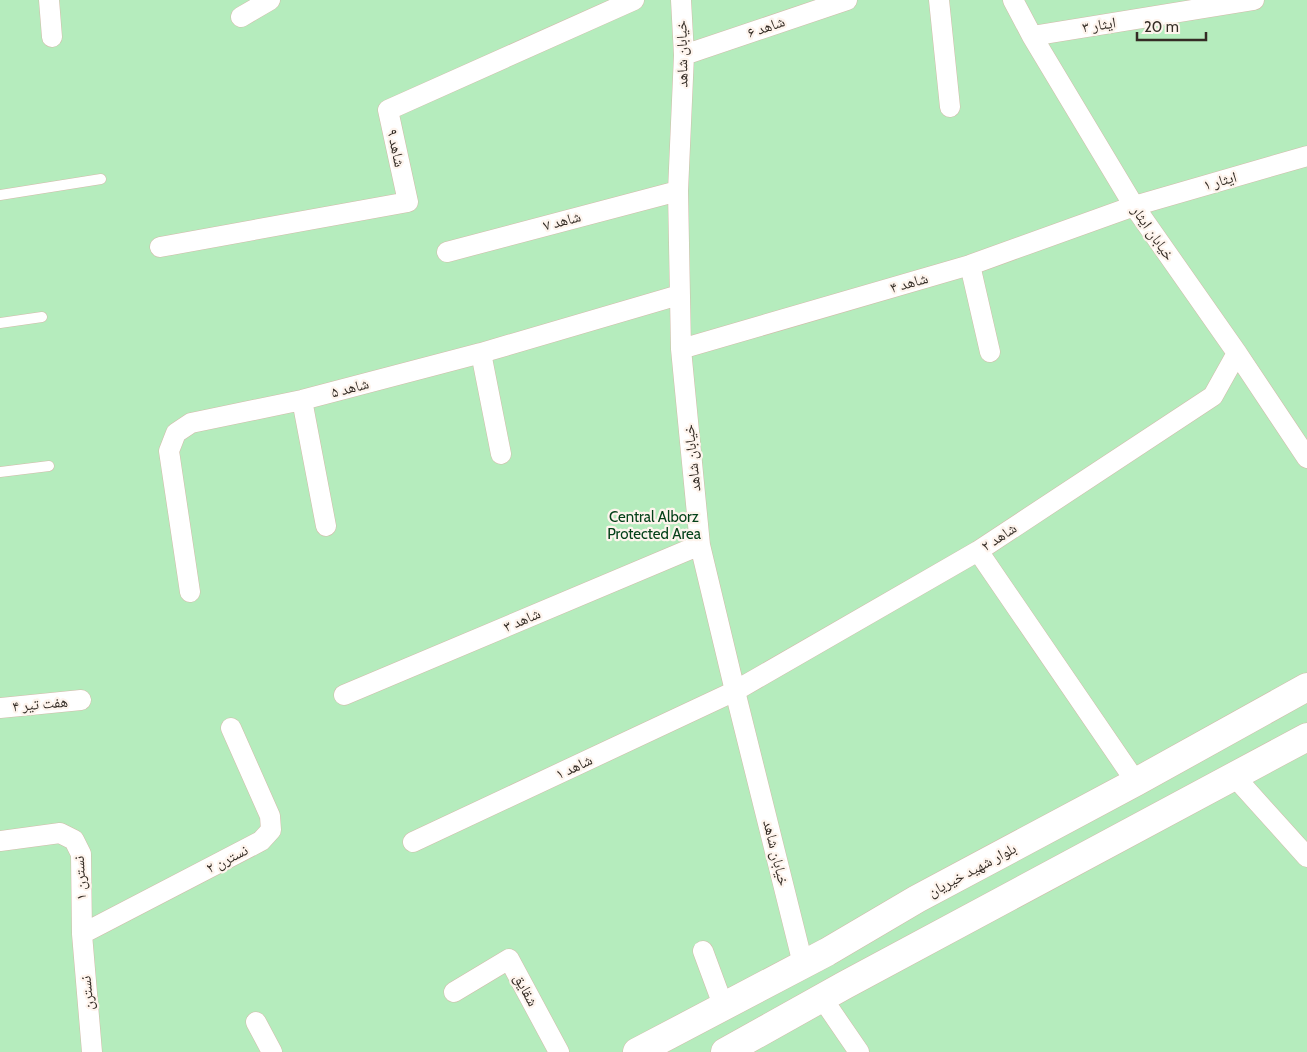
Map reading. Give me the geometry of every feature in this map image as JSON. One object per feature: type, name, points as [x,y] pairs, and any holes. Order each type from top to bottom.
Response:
[{"type":"main road","name":"بلوار شهید خیریان","points":[[637,1052],[838,946],[917,899],[1136,782],[1307,687]]},
{"type":"main road","points":[[725,1052],[1307,738]]},
{"type":"main road","points":[[803,964],[822,998]]},
{"type":"street","points":[[49,0],[52,37]]},
{"type":"street","points":[[241,17],[270,0]]},
{"type":"street","name":"شاهد ۹","points":[[160,247],[408,202],[388,110],[634,0]]},
{"type":"street","name":"خیابان شاهد","points":[[681,0],[684,54],[678,190],[679,295],[681,349],[700,545],[803,964]]},
{"type":"street","name":"شاهد ۶","points":[[684,54],[847,0]]},
{"type":"street","points":[[939,0],[950,107]]},
{"type":"street","name":"خیابان ایثار","points":[[1013,0],[1032,36],[1134,206],[1237,353],[1307,458]]},
{"type":"street","name":"ایثار ۳","points":[[1032,36],[1254,0]]},
{"type":"street","name":"ایثار ۱","points":[[1134,206],[1307,156]]},
{"type":"street","name":"شاهد ۷","points":[[447,252],[678,190]]},
{"type":"street","name":"شاهد ۴","points":[[681,349],[970,265],[1134,206]]},
{"type":"street","points":[[970,265],[990,352]]},
{"type":"street","name":"شاهد ۵","points":[[190,592],[169,451],[176,433],[191,423],[302,400],[481,353],[679,295]]},
{"type":"street","points":[[481,353],[501,454]]},
{"type":"street","name":"شاهد ۲","points":[[735,691],[978,551],[1213,396],[1237,353]]},
{"type":"street","points":[[302,400],[326,526]]},
{"type":"street","name":"شاهد ۳","points":[[344,695],[700,545]]},
{"type":"street","points":[[978,551],[1136,782]]},
{"type":"street","name":"شاهد ۱","points":[[413,842],[735,691]]},
{"type":"street","name":"هفت تیر ۴","points":[[0,708],[81,700]]},
{"type":"street","name":"نسترن ۲","points":[[82,934],[261,841],[271,830],[270,816],[231,728]]},
{"type":"street","points":[[1235,777],[1307,856]]},
{"type":"street","name":"نسترن ۱","points":[[0,841],[60,833],[74,840],[81,854],[82,934]]},
{"type":"street","name":"نسترن","points":[[82,934],[92,1052]]},
{"type":"street","points":[[703,952],[723,1005]]},
{"type":"street","name":"شقایق","points":[[454,992],[509,958],[559,1052]]},
{"type":"street","points":[[822,998],[860,1052]]},
{"type":"street","points":[[256,1022],[272,1052]]},
{"type":"lane","points":[[0,196],[101,179]]},
{"type":"lane","points":[[0,323],[42,317]]},
{"type":"lane","points":[[0,472],[49,466]]},
{"type":"green space","name":"Central Alborz Protected Area","points":[[0,0],[1307,0],[1307,1052],[0,1052]]}]
